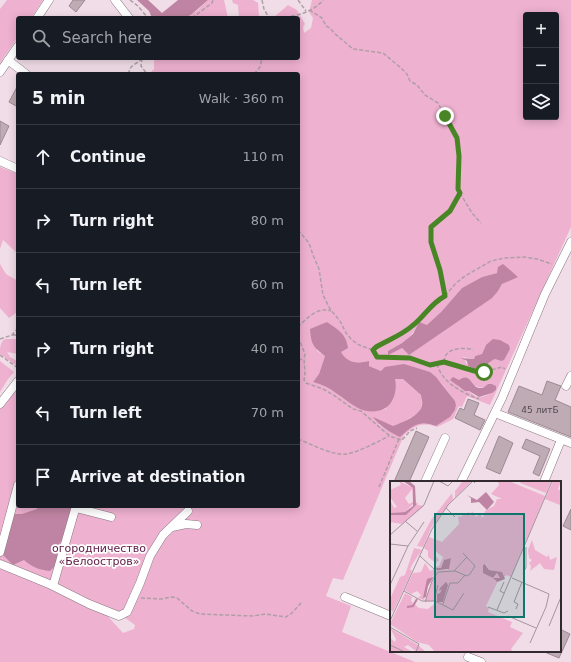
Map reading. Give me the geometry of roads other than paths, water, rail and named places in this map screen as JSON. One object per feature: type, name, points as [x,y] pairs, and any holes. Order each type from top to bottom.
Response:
[{"type":"street","points":[[38,16],[49,0]]},
{"type":"street","points":[[115,0],[127,16]]},
{"type":"street","points":[[0,72],[16,49]]},
{"type":"street","points":[[8,60],[23,72]]},
{"type":"street","points":[[0,161],[16,168]]},
{"type":"street","points":[[461,481],[495,413],[545,294],[571,242]]},
{"type":"street","points":[[566,386],[571,376]]},
{"type":"street","points":[[0,404],[9,390],[16,383]]},
{"type":"street","points":[[495,413],[571,443]]},
{"type":"street","points":[[425,481],[445,438]]},
{"type":"street","points":[[544,481],[561,440]]},
{"type":"street","points":[[0,552],[16,492]]},
{"type":"street","points":[[53,586],[76,508]]},
{"type":"street","points":[[80,508],[111,517]]},
{"type":"street","points":[[0,564],[120,616],[127,612],[150,556],[163,535],[188,511]]},
{"type":"street","points":[[170,528],[186,524],[197,525]]},
{"type":"street","points":[[345,597],[390,616]]},
{"type":"street","points":[[468,657],[481,662]]},
{"type":"park label","name":"огородничество «Белоостров»","points":[[99,554]]}]
